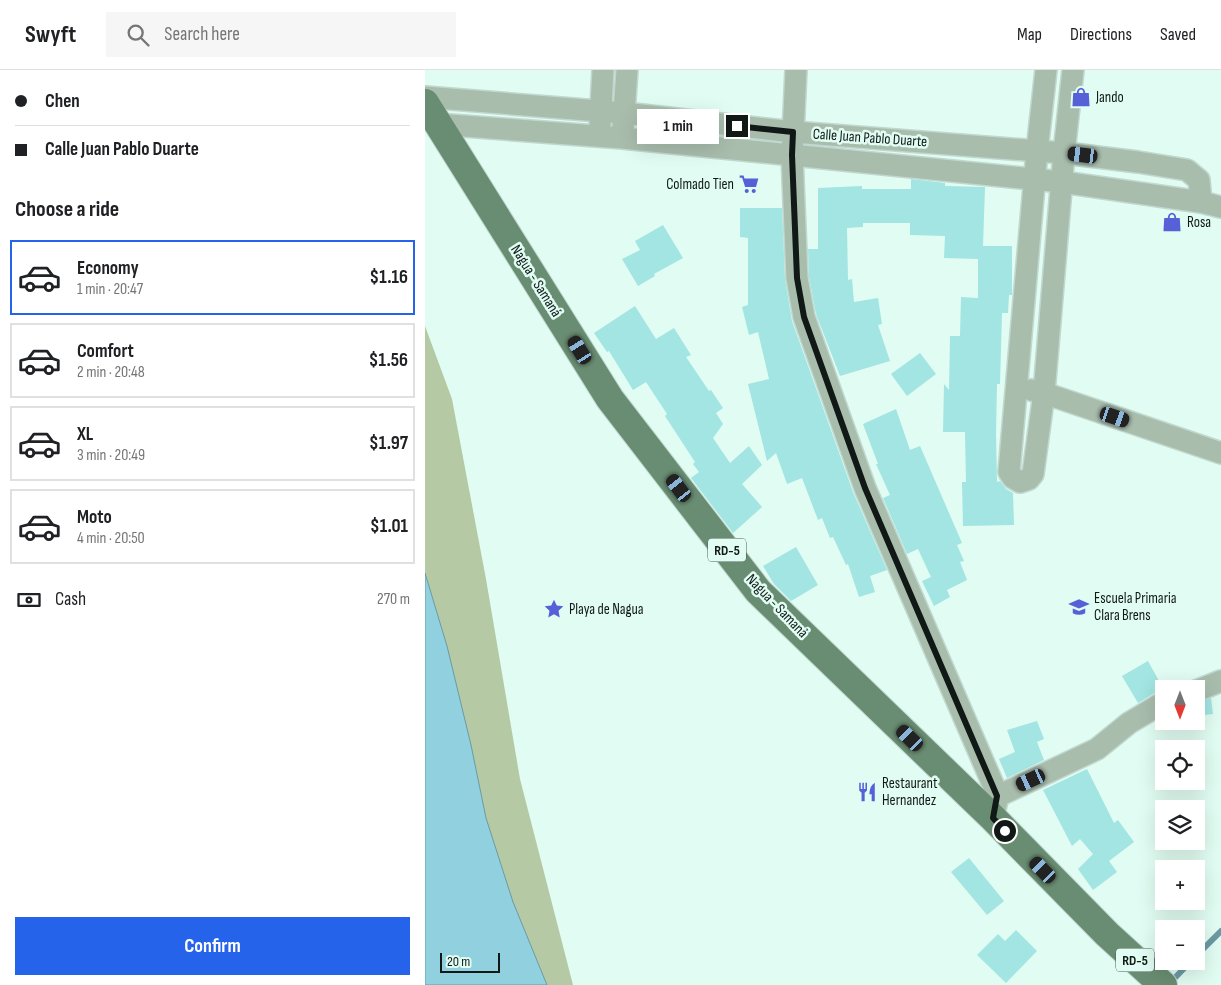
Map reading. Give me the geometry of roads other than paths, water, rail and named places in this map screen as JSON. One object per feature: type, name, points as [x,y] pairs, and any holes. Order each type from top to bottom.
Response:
[{"type":"main road","name":"Nagua - Samaná","points":[[431,113],[611,399],[758,591],[995,807],[1107,934],[1163,985]]},
{"type":"street","points":[[600,137],[599,112],[603,70]]},
{"type":"street","points":[[622,138],[627,70]]},
{"type":"street","points":[[796,70],[792,155],[797,278],[804,317],[865,488],[995,807],[1097,749],[1129,724],[1155,708]]},
{"type":"street","points":[[1046,70],[1034,179],[1009,472],[1019,482],[1029,480],[1033,474],[1044,393],[1064,153],[1073,70]]},
{"type":"street","name":"Calle Juan Pablo Duarte","points":[[425,96],[793,132],[1064,153],[1139,162],[1187,170],[1199,180],[1211,205]]},
{"type":"street","name":"Calle Juan Pablo Duarte","points":[[431,113],[600,137],[1062,182],[1211,205]]},
{"type":"street","points":[[1016,388],[1044,393],[1221,453]]},
{"type":"street","points":[[1205,687],[1221,681]]},
{"type":"water","points":[[425,573],[447,646],[471,745],[486,818],[513,902],[547,985],[425,985]]},
{"type":"waterway","points":[[1205,947],[1221,931]]},
{"type":"waterway","points":[[1169,984],[1182,970]]},
{"type":"place","name":"Jando","points":[[1081,97]]},
{"type":"place","name":"Colmado Tien","points":[[749,184]]},
{"type":"place","name":"Rosa","points":[[1172,222]]},
{"type":"place","name":"Escuela Primaria Clara Brens","points":[[1079,607]]},
{"type":"place","name":"Playa de Nagua","points":[[554,609]]},
{"type":"place","name":"Restaurant Hernandez","points":[[867,792]]}]
